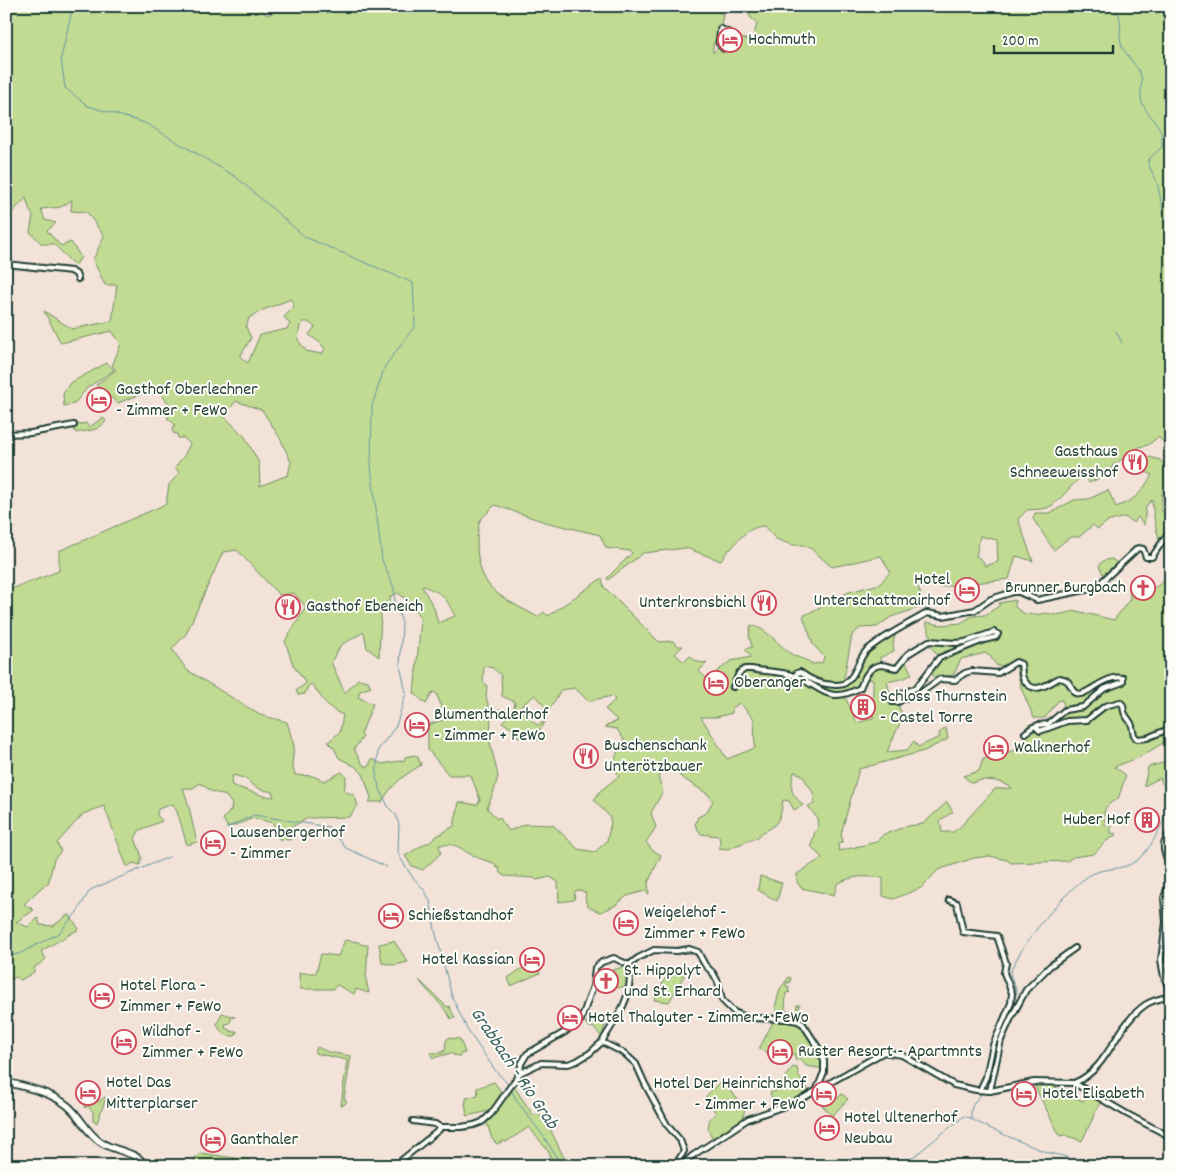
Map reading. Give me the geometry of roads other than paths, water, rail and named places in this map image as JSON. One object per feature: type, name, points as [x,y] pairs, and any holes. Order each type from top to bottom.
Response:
[{"type":"main road","points":[[6,1082],[52,1096],[70,1108],[90,1134],[100,1142],[140,1158],[146,1166]]},
{"type":"street","points":[[720,28],[727,31],[723,40],[728,42],[723,49],[718,43],[720,28]]},
{"type":"street","points":[[6,264],[72,271],[78,279]]},
{"type":"street","points":[[6,434],[31,434],[74,425]]},
{"type":"street","points":[[795,676],[800,672],[808,678],[827,684],[844,684],[850,678],[862,656],[870,648],[927,613],[943,616],[974,610],[991,599],[1013,592],[1019,592],[1037,600],[1095,588],[1135,549],[1141,548],[1146,558],[1152,557],[1171,529]]},
{"type":"street","points":[[734,686],[738,673],[748,668],[795,676],[825,693],[846,694],[860,688],[864,676],[871,670],[883,665],[898,668],[908,654],[929,641],[956,643],[996,632],[998,634],[996,638],[984,640],[939,658],[916,688],[895,696],[892,701],[898,702],[919,694],[940,679],[955,680],[965,673],[972,671],[998,673],[1016,662],[1021,664],[1023,680],[1036,689],[1042,688],[1059,678],[1070,682],[1075,693],[1081,694],[1108,680],[1118,677],[1123,678],[1123,682],[1104,688],[1083,707],[1065,710],[1048,724],[1033,727],[1025,733]]},
{"type":"street","points":[[1037,726],[1037,729],[1040,731],[1068,721],[1086,720],[1105,706],[1120,702],[1123,704],[1124,715],[1132,725],[1133,736],[1136,739],[1147,738],[1171,728]]},
{"type":"street","points":[[1171,833],[1164,841],[1163,848],[1171,866]]},
{"type":"street","points":[[681,1166],[692,1156],[748,1119],[790,1104],[886,1052],[902,1055],[954,1085],[980,1090],[990,1091],[1034,1082],[1074,1083],[1082,1080],[1097,1068],[1119,1032],[1130,1019],[1146,1004],[1171,994],[1164,977],[1161,960],[1166,922],[1164,898],[1171,877]]},
{"type":"street","points":[[949,900],[958,903],[963,932],[997,936],[1006,963],[1004,973],[1012,993],[1011,1003],[993,1045],[986,1077],[980,1090]]},
{"type":"street","points":[[990,1091],[1001,1040],[1026,990],[1050,966],[1075,948]]},
{"type":"street","points":[[629,965],[654,950],[677,951],[689,949],[698,952],[704,965],[713,973],[718,982],[722,1000],[734,1012],[748,1018],[786,1019],[803,1024],[819,1049],[824,1061],[824,1072],[817,1089]]},
{"type":"street","points":[[413,1121],[435,1124],[440,1127],[467,1127],[482,1122],[491,1114],[520,1073],[523,1060],[529,1052],[562,1034],[581,1020],[593,986],[594,968],[602,962],[613,958],[629,965]]},
{"type":"street","points":[[520,1073],[541,1063],[562,1064],[577,1061],[602,1042],[616,1021],[628,997],[629,965]]},
{"type":"street","points":[[602,1042],[624,1053],[638,1066],[645,1084],[667,1125],[678,1136],[682,1144],[684,1151],[675,1166]]},
{"type":"street","points":[[1074,1083],[1171,1137]]},
{"type":"street","points":[[394,1166],[421,1146],[440,1127]]},
{"type":"waterway","name":"Grabbach - Rio Grab","points":[[73,6],[61,58],[65,88],[88,106],[145,123],[236,177],[305,237],[413,283],[415,326],[385,366],[372,406],[371,466],[382,560],[394,588],[395,602],[402,623],[400,665],[406,693],[396,726],[378,750],[376,778],[389,808],[396,815],[399,825],[398,852],[401,859],[411,875],[425,891],[430,901],[435,930],[452,997],[468,1031],[495,1070],[508,1084],[517,1101],[544,1137],[562,1166]]},
{"type":"waterway","points":[[1116,6],[1121,24],[1120,37],[1122,46],[1141,76],[1142,103],[1161,132],[1162,147],[1149,159],[1148,164],[1157,182],[1171,238]]},
{"type":"waterway","points":[[1116,331],[1122,343]]},
{"type":"waterway","points":[[1000,1037],[1017,992],[1010,974],[1022,950],[1045,919],[1082,880],[1103,870],[1120,868],[1131,864],[1142,856],[1158,833],[1171,799]]},
{"type":"waterway","points":[[226,828],[254,815],[329,827],[346,848],[387,867]]},
{"type":"waterway","points":[[6,957],[21,953],[59,933],[77,912],[90,890],[169,857]]},
{"type":"waterway","points":[[988,1087],[999,1041]]},
{"type":"waterway","points":[[983,1093],[973,1104],[971,1119],[1043,1151],[1066,1157],[1080,1166]]},
{"type":"waterway","points":[[902,1166],[964,1116],[970,1118]]},
{"type":"place","name":"Hochmuth","points":[[730,40]]},
{"type":"place","name":"Gasthof Oberlechner - Zimmer + FeWo","points":[[99,400]]},
{"type":"place","name":"Gasthaus Schneeweisshof","points":[[1135,462]]},
{"type":"place","name":"Brunner Burgbach","points":[[1143,588]]},
{"type":"place","name":"Hotel Unterschattmairhof","points":[[967,590]]},
{"type":"place","name":"Unterkronsbichl","points":[[764,603]]},
{"type":"place","name":"Gasthof Ebeneich","points":[[288,607]]},
{"type":"place","name":"Oberanger","points":[[716,683]]},
{"type":"place","name":"Schloss Thurnstein - Castel Torre","points":[[863,707]]},
{"type":"place","name":"Blumenthalerhof - Zimmer + FeWo","points":[[417,725]]},
{"type":"place","name":"Walknerhof","points":[[996,748]]},
{"type":"place","name":"Buschenschank Unterötzbauer","points":[[586,756]]},
{"type":"place","name":"Huber Hof","points":[[1147,820]]},
{"type":"place","name":"Lausenbergerhof - Zimmer","points":[[213,843]]},
{"type":"place","name":"Schießstandhof","points":[[391,916]]},
{"type":"place","name":"Weigelehof - Zimmer + FeWo","points":[[626,923]]},
{"type":"place","name":"Hotel Kassian","points":[[532,960]]},
{"type":"place","name":"St. Hippolyt und St. Erhard","points":[[606,981]]},
{"type":"place","name":"Hotel Flora - Zimmer + FeWo","points":[[102,996]]},
{"type":"place","name":"Hotel Thalguter - Zimmer + FeWo","points":[[570,1018]]},
{"type":"place","name":"Wildhof - Zimmer + FeWo","points":[[124,1042]]},
{"type":"place","name":"Ruster Resort - Apartmnts","points":[[780,1052]]},
{"type":"place","name":"Hotel Das Mitterplarser","points":[[88,1093]]},
{"type":"place","name":"Hotel Der Heinrichshof - Zimmer + FeWo","points":[[824,1094]]},
{"type":"place","name":"Hotel Elisabeth","points":[[1024,1094]]},
{"type":"place","name":"Hotel Ultenerhof Neubau","points":[[827,1128]]},
{"type":"place","name":"Ganthaler","points":[[213,1140]]}]
